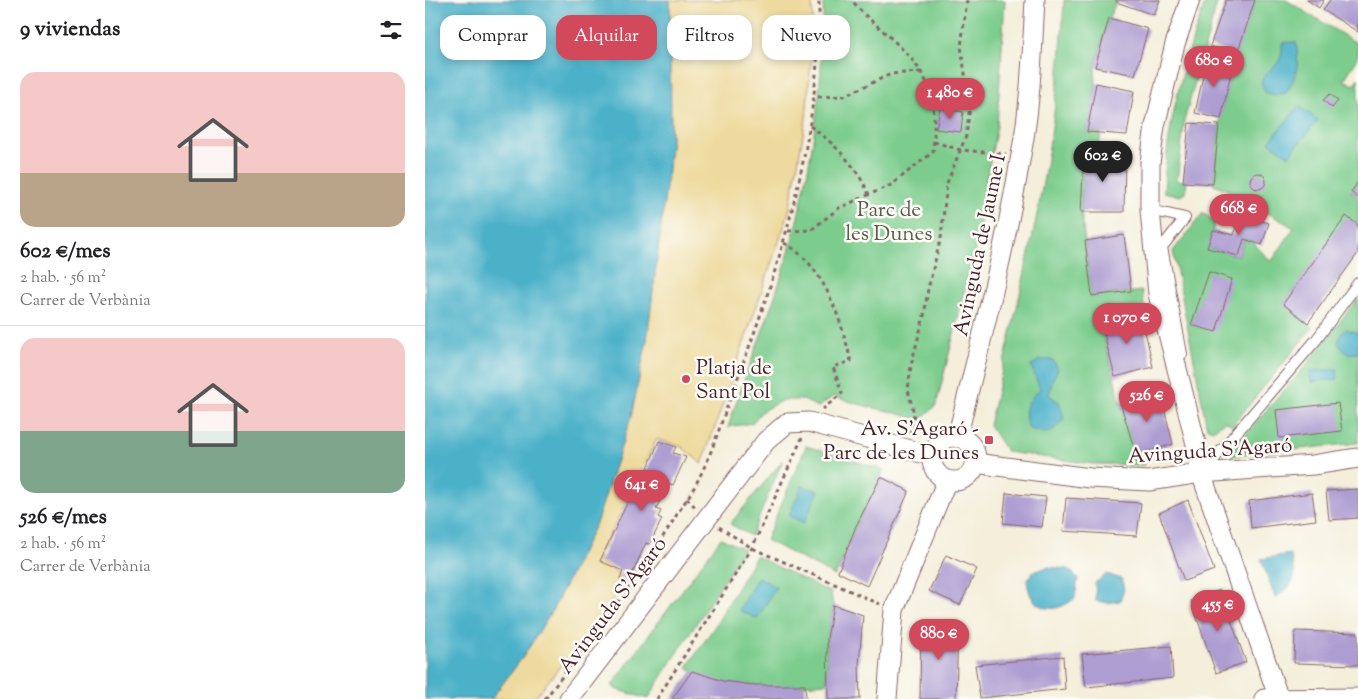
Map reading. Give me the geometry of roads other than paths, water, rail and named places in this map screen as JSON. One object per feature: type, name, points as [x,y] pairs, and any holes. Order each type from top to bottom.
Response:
[{"type":"street","name":"Avinguda de Jaume I","points":[[957,438],[999,266],[1022,154],[1030,85],[1035,0]]},
{"type":"street","points":[[1189,0],[1175,44],[1155,126],[1150,163],[1150,210],[1158,294],[1197,448],[1201,474],[1279,699]]},
{"type":"street","name":"Avinguda S'Agaró","points":[[569,699],[766,441],[787,423],[809,422],[907,447],[932,456]]},
{"type":"street","points":[[957,438],[972,446],[975,463],[972,472],[965,478],[956,481],[947,480],[934,468],[932,456],[941,441],[957,438]]},
{"type":"street","name":"Avinguda S'Agaró","points":[[975,463],[1090,478],[1149,481],[1358,458]]},
{"type":"street","points":[[887,699],[894,610],[947,480]]},
{"type":"street","points":[[1264,699],[1358,698]]},
{"type":"lane","points":[[1150,210],[1185,218],[1162,247],[1199,436],[1201,474]]},
{"type":"lane","points":[[1201,474],[1315,340],[1358,282]]},
{"type":"water","points":[[425,0],[670,0],[670,15],[667,15],[667,60],[670,60],[671,146],[647,340],[631,417],[597,521],[553,609],[523,657],[491,699],[425,699]]},
{"type":"water","points":[[1296,42],[1297,68],[1286,93],[1276,95],[1266,93],[1261,82],[1278,62],[1282,52],[1282,43]]},
{"type":"water","points":[[1299,106],[1318,120],[1289,156],[1269,142]]},
{"type":"water","points":[[1346,329],[1358,333],[1358,352],[1351,354],[1342,349],[1338,343],[1340,335]]},
{"type":"water","points":[[1039,360],[1053,360],[1058,369],[1052,381],[1049,395],[1059,402],[1064,418],[1056,427],[1045,433],[1028,428],[1026,416],[1028,402],[1040,389],[1031,366]]},
{"type":"water","points":[[1337,369],[1338,379],[1311,382],[1310,371]]},
{"type":"water","points":[[802,486],[819,491],[804,523],[789,516]]},
{"type":"water","points":[[1290,554],[1294,569],[1293,580],[1287,589],[1275,598],[1261,559]]},
{"type":"water","points":[[1048,567],[1068,569],[1078,578],[1075,598],[1067,604],[1051,609],[1037,604],[1032,598],[1027,580],[1033,572]]},
{"type":"water","points":[[1107,574],[1122,579],[1124,590],[1120,601],[1108,603],[1096,601],[1095,583]]},
{"type":"water","points":[[758,577],[776,587],[757,619],[739,610]]},
{"type":"place","name":"Platja de Sant Pol","points":[[686,379]]},
{"type":"place","name":"Av. S’Agaró - Parc de les Dunes","points":[[989,440]]},
{"type":"park label","name":"Parc de les Dunes","points":[[889,221]]}]
